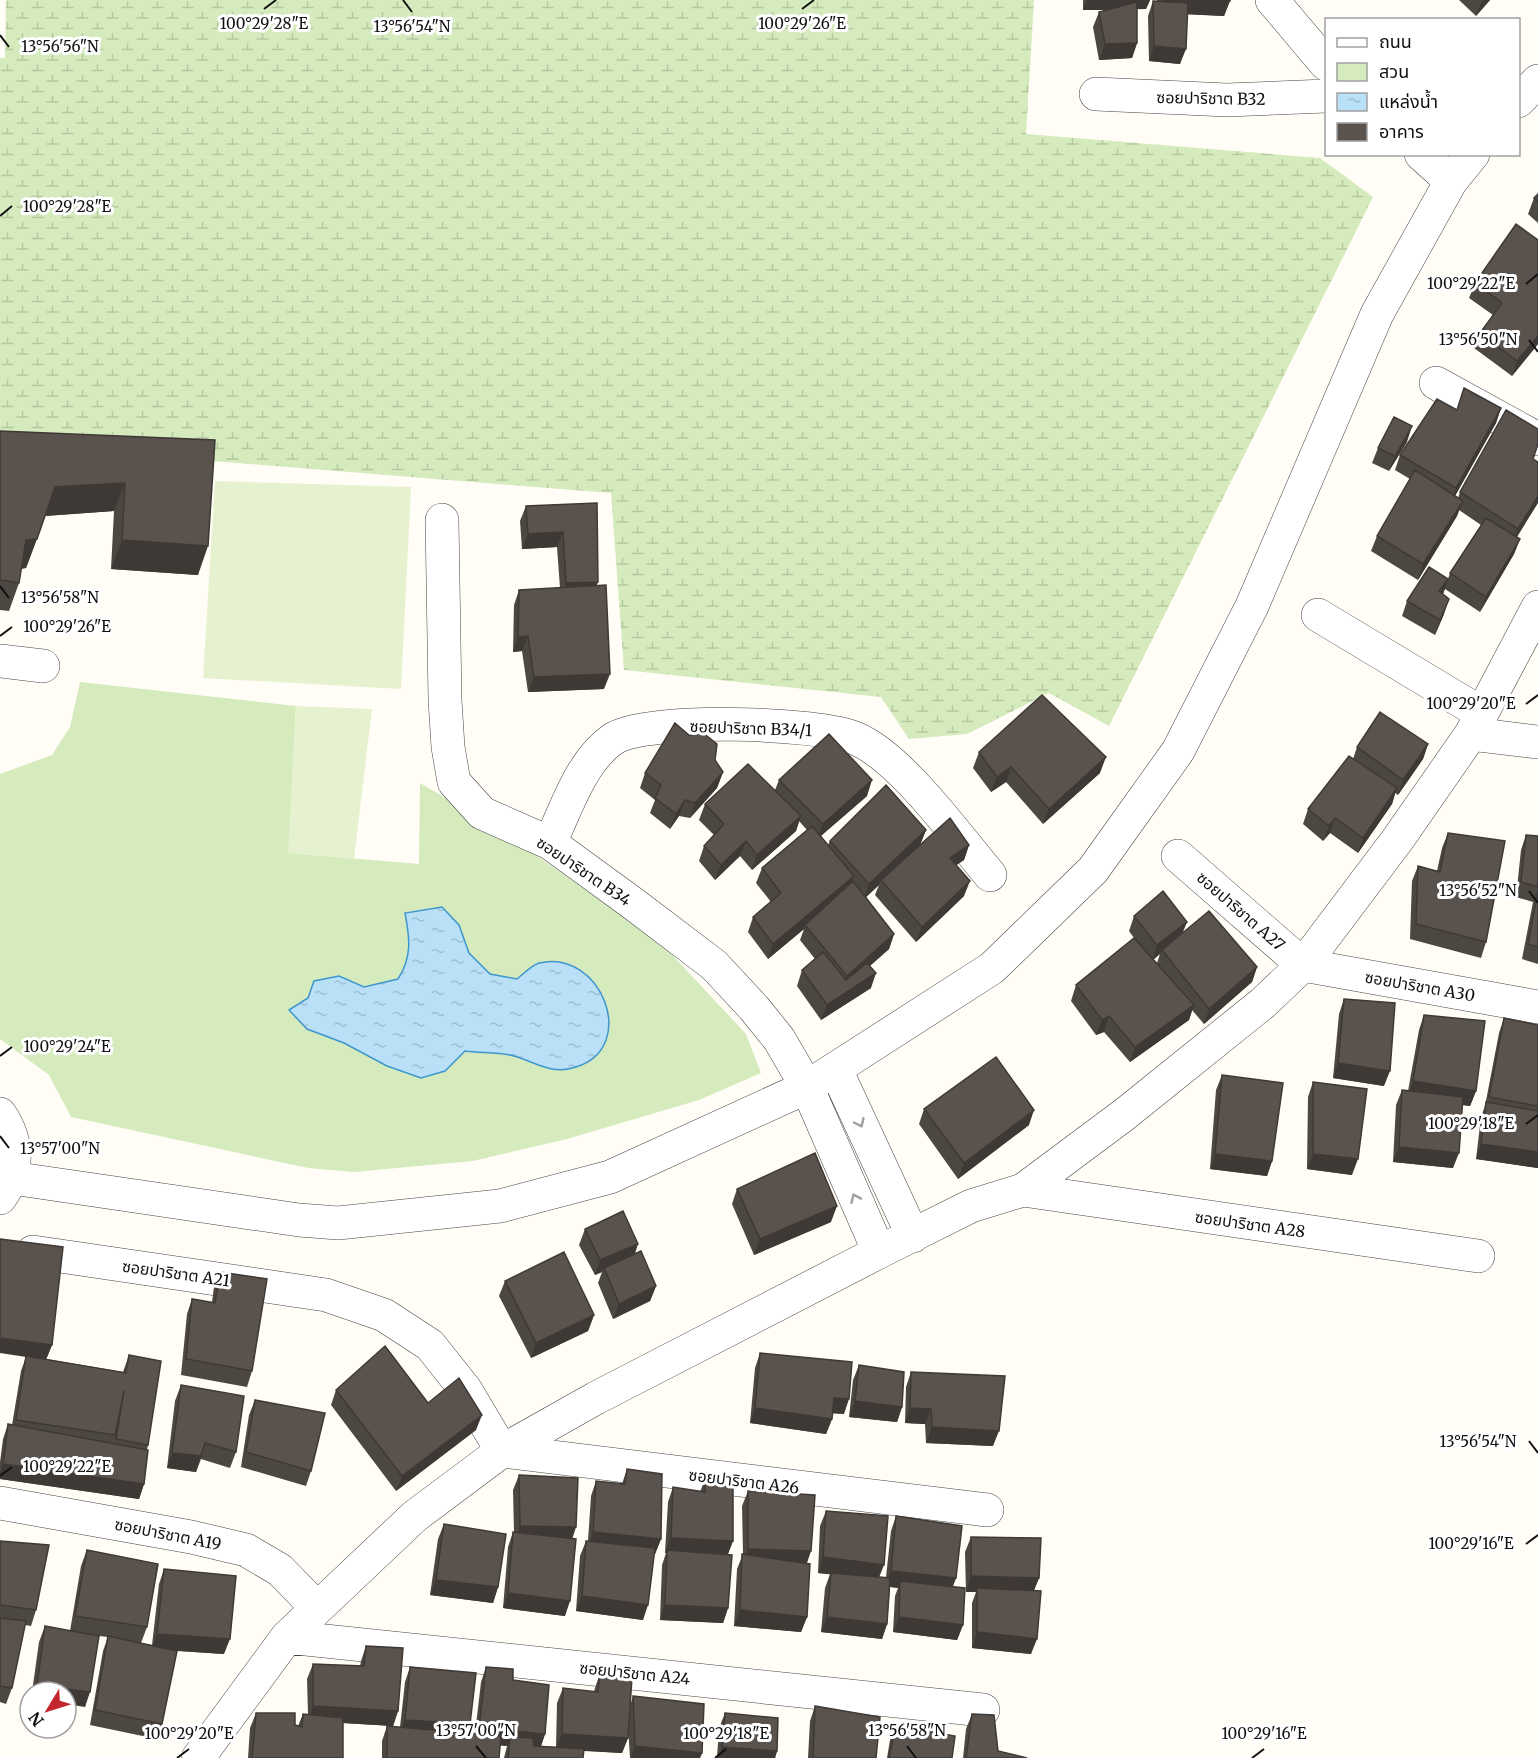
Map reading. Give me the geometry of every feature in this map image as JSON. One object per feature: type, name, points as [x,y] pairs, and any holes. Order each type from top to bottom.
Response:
[{"type":"street","points":[[1272,0],[1325,63]]},
{"type":"street","points":[[1520,99],[1538,81]]},
{"type":"street","name":"ซอยปาริชาต B32","points":[[1096,94],[1227,100],[1325,96]]},
{"type":"street","points":[[1423,156],[1451,181]]},
{"type":"street","points":[[0,1114],[10,1129],[16,1153],[6,1188],[338,1223],[500,1206],[610,1177],[807,1087],[836,1070],[992,968],[1093,870],[1178,751],[1252,606],[1377,314],[1451,181],[1471,156]]},
{"type":"street","points":[[1436,383],[1538,440]]},
{"type":"street","name":"ซอยปาริชาต B34","points":[[442,520],[445,700],[448,747],[454,782],[482,813],[550,843],[714,965],[779,1039],[807,1087],[879,1252]]},
{"type":"street","points":[[198,1758],[287,1637],[415,1516],[502,1451],[606,1393],[879,1252],[971,1206],[1023,1190],[1125,1114],[1263,1002],[1303,965],[1398,839],[1476,724],[1538,607]]},
{"type":"street","points":[[1318,615],[1476,724],[1538,742]]},
{"type":"street","points":[[0,661],[43,666]]},
{"type":"street","name":"ซอยปาริชาต B34/1","points":[[550,843],[589,763],[614,738],[638,730],[679,725],[806,727],[856,738],[878,752],[919,791],[990,875]]},
{"type":"street","name":"ซอยปาริชาต A27","points":[[1178,856],[1303,965]]},
{"type":"street","name":"ซอยปาริชาต A30","points":[[1303,965],[1538,1007]]},
{"type":"street","points":[[836,1070],[913,1236]]},
{"type":"street","name":"ซอยปาริชาต A28","points":[[1023,1190],[1478,1256]]},
{"type":"street","name":"ซอยปาริชาต A21","points":[[33,1252],[327,1295],[384,1315],[430,1345],[465,1389],[502,1451]]},
{"type":"street","name":"ซอยปาริชาต A26","points":[[502,1451],[987,1510]]},
{"type":"street","name":"ซอยปาริชาต A19","points":[[0,1503],[246,1550],[280,1570],[317,1608]]},
{"type":"street","name":"ซอยปาริชาต A24","points":[[287,1637],[983,1710]]},
{"type":"green space","points":[[6,0],[1034,0],[1026,134],[1320,158],[1373,197],[1109,726],[1049,693],[967,734],[909,739],[881,697],[624,670],[611,493],[0,444],[0,58],[5,58]]},
{"type":"green space","points":[[215,481],[411,487],[401,689],[203,678]]},
{"type":"green space","points":[[80,682],[296,706],[289,853],[419,864],[420,783],[502,831],[662,944],[746,1034],[761,1073],[699,1100],[567,1139],[473,1161],[354,1172],[308,1168],[71,1117],[49,1075],[0,1039],[0,774],[52,755],[70,727]]},
{"type":"green space","points":[[296,706],[372,709],[354,859],[288,853]]},
{"type":"water","points":[[442,907],[459,925],[469,953],[490,974],[517,979],[539,963],[561,962],[580,970],[595,984],[605,1002],[609,1021],[606,1040],[595,1056],[576,1067],[558,1070],[510,1055],[465,1051],[445,1071],[421,1078],[387,1066],[344,1043],[307,1029],[289,1010],[308,998],[314,981],[339,976],[364,987],[398,979],[406,963],[409,948],[405,913]]},
{"type":"building","points":[[1153,1],[1188,3],[1186,49],[1154,46]]},
{"type":"building","points":[[1137,2],[1137,43],[1105,44],[1099,12]]},
{"type":"building","points":[[1516,224],[1538,240],[1538,336],[1517,361],[1480,333],[1502,303],[1475,283]]},
{"type":"building","points":[[1464,388],[1501,408],[1456,488],[1400,455],[1437,399],[1457,410]]},
{"type":"building","points":[[1506,410],[1538,429],[1538,444],[1533,459],[1538,462],[1538,496],[1518,529],[1460,492]]},
{"type":"building","points":[[1394,417],[1412,426],[1395,456],[1378,448]]},
{"type":"building","points":[[0,431],[215,440],[208,546],[122,540],[125,483],[55,487],[37,539],[26,540],[19,583],[0,580]]},
{"type":"building","points":[[1415,470],[1463,501],[1423,564],[1377,536]]},
{"type":"building","points":[[597,503],[598,582],[566,583],[563,532],[528,534],[526,506]]},
{"type":"building","points":[[1486,518],[1520,539],[1486,597],[1450,573]]},
{"type":"building","points":[[1429,567],[1448,579],[1439,591],[1449,599],[1440,620],[1407,601]]},
{"type":"building","points":[[606,585],[610,674],[534,677],[528,636],[518,637],[519,590]]},
{"type":"building","points":[[1042,695],[1106,757],[1049,809],[1011,767],[997,777],[979,752]]},
{"type":"building","points":[[1380,712],[1428,744],[1403,780],[1357,747]]},
{"type":"building","points":[[675,723],[690,736],[697,728],[717,744],[715,760],[723,772],[695,803],[685,800],[676,814],[655,798],[661,785],[645,773]]},
{"type":"building","points":[[829,734],[872,780],[823,824],[779,780]]},
{"type":"building","points":[[1349,756],[1397,788],[1363,838],[1335,818],[1329,826],[1308,809]]},
{"type":"building","points":[[748,764],[801,816],[757,855],[746,841],[721,865],[704,846],[724,824],[705,804]]},
{"type":"building","points":[[886,785],[926,830],[869,884],[830,841]]},
{"type":"building","points":[[950,818],[969,845],[950,858],[970,881],[922,927],[881,880]]},
{"type":"building","points":[[812,826],[854,876],[773,944],[753,917],[781,893],[762,868]]},
{"type":"building","points":[[1448,833],[1505,841],[1486,942],[1416,924],[1418,866],[1440,872]]},
{"type":"building","points":[[1526,835],[1538,836],[1538,887],[1521,882]]},
{"type":"building","points":[[853,881],[894,934],[847,976],[805,925]]},
{"type":"building","points":[[1538,890],[1538,947],[1528,944]]},
{"type":"building","points":[[1163,891],[1187,922],[1157,945],[1134,916]]},
{"type":"building","points":[[1209,911],[1257,967],[1209,1009],[1162,950]]},
{"type":"building","points":[[1134,938],[1194,1005],[1135,1047],[1109,1016],[1102,1020],[1076,985]]},
{"type":"building","points":[[823,952],[846,980],[867,963],[876,973],[827,1005],[802,970]]},
{"type":"building","points":[[1344,999],[1395,1003],[1390,1071],[1338,1063]]},
{"type":"building","points":[[1424,1015],[1485,1021],[1476,1091],[1413,1081]]},
{"type":"building","points":[[1504,1018],[1538,1025],[1538,1106],[1489,1097]]},
{"type":"building","points":[[996,1057],[1034,1110],[964,1163],[924,1109]]},
{"type":"building","points":[[1222,1075],[1283,1083],[1272,1161],[1215,1154]]},
{"type":"building","points":[[1313,1082],[1367,1089],[1358,1159],[1313,1154]]},
{"type":"building","points":[[1402,1090],[1463,1097],[1459,1153],[1399,1147]]},
{"type":"building","points":[[1486,1102],[1538,1111],[1538,1152],[1481,1144]]},
{"type":"building","points":[[815,1153],[837,1206],[760,1239],[737,1189]]},
{"type":"building","points":[[623,1211],[638,1244],[600,1260],[585,1229]]},
{"type":"building","points":[[0,1239],[63,1247],[52,1345],[0,1338]]},
{"type":"building","points":[[641,1251],[656,1286],[619,1304],[604,1268]]},
{"type":"building","points":[[564,1252],[594,1315],[536,1343],[505,1281]]},
{"type":"building","points":[[220,1272],[267,1279],[252,1371],[186,1359],[192,1299],[215,1303]]},
{"type":"building","points":[[385,1346],[428,1403],[459,1378],[482,1415],[402,1476],[336,1390]]},
{"type":"building","points":[[760,1353],[852,1362],[849,1399],[834,1398],[832,1419],[755,1408]]},
{"type":"building","points":[[129,1355],[161,1361],[148,1445],[116,1439],[124,1391],[115,1435],[16,1420],[26,1356],[126,1373]]},
{"type":"building","points":[[859,1365],[904,1372],[902,1407],[855,1401]]},
{"type":"building","points":[[911,1372],[1005,1376],[999,1431],[932,1427],[931,1409],[910,1408]]},
{"type":"building","points":[[181,1385],[244,1396],[236,1452],[205,1443],[201,1456],[172,1453]]},
{"type":"building","points":[[255,1400],[325,1413],[311,1471],[246,1452]]},
{"type":"building","points":[[8,1424],[148,1450],[144,1484],[3,1464]]},
{"type":"building","points":[[627,1469],[662,1474],[661,1539],[593,1532],[596,1481],[625,1484]]},
{"type":"building","points":[[519,1475],[578,1478],[576,1527],[520,1526]]},
{"type":"building","points":[[705,1479],[733,1479],[733,1541],[671,1538],[673,1487],[705,1492]]},
{"type":"building","points":[[748,1491],[815,1495],[811,1551],[748,1549]]},
{"type":"building","points":[[826,1511],[888,1516],[884,1565],[823,1557]]},
{"type":"building","points":[[896,1516],[962,1526],[956,1578],[891,1571]]},
{"type":"building","points":[[444,1524],[506,1534],[498,1587],[436,1580]]},
{"type":"building","points":[[513,1532],[576,1539],[570,1601],[508,1593]]},
{"type":"building","points":[[971,1537],[1041,1538],[1039,1578],[971,1576]]},
{"type":"building","points":[[0,1541],[49,1545],[36,1610],[0,1605]]},
{"type":"building","points":[[586,1541],[655,1548],[648,1605],[582,1596]]},
{"type":"building","points":[[87,1550],[158,1564],[147,1627],[75,1616]]},
{"type":"building","points":[[667,1550],[732,1555],[728,1608],[665,1605]]},
{"type":"building","points":[[742,1554],[810,1564],[807,1617],[740,1610]]},
{"type":"building","points":[[164,1569],[236,1576],[230,1639],[157,1634]]},
{"type":"building","points":[[831,1573],[890,1578],[887,1624],[827,1617]]},
{"type":"building","points":[[900,1581],[965,1588],[963,1625],[899,1617]]},
{"type":"building","points":[[977,1588],[1041,1591],[1037,1639],[977,1632]]},
{"type":"building","points":[[0,1618],[26,1621],[12,1688],[0,1686]]},
{"type":"building","points":[[45,1626],[99,1636],[90,1692],[78,1690],[78,1680],[38,1680]]},
{"type":"building","points":[[108,1636],[177,1651],[162,1724],[95,1710]]},
{"type":"building","points":[[366,1646],[403,1648],[398,1711],[313,1706],[313,1664],[364,1666]]},
{"type":"building","points":[[410,1667],[476,1673],[470,1724],[405,1720]]},
{"type":"building","points":[[486,1667],[513,1669],[513,1680],[549,1685],[545,1734],[479,1728]]},
{"type":"building","points":[[600,1673],[632,1677],[628,1738],[562,1734],[563,1688],[598,1692]]},
{"type":"building","points":[[633,1696],[704,1704],[702,1753],[635,1746]]},
{"type":"building","points":[[815,1706],[880,1717],[876,1758],[813,1758]]},
{"type":"building","points":[[256,1713],[295,1713],[295,1725],[302,1727],[303,1714],[343,1718],[343,1758],[252,1758]]},
{"type":"building","points":[[725,1713],[778,1718],[777,1751],[722,1747]]},
{"type":"building","points":[[972,1714],[994,1715],[998,1751],[1027,1758],[966,1758]]},
{"type":"building","points":[[896,1725],[955,1736],[952,1758],[889,1758]]},
{"type":"building","points":[[387,1726],[501,1736],[499,1758],[387,1758]]},
{"type":"building","points":[[510,1737],[533,1738],[534,1746],[584,1749],[583,1758],[508,1758]]}]
